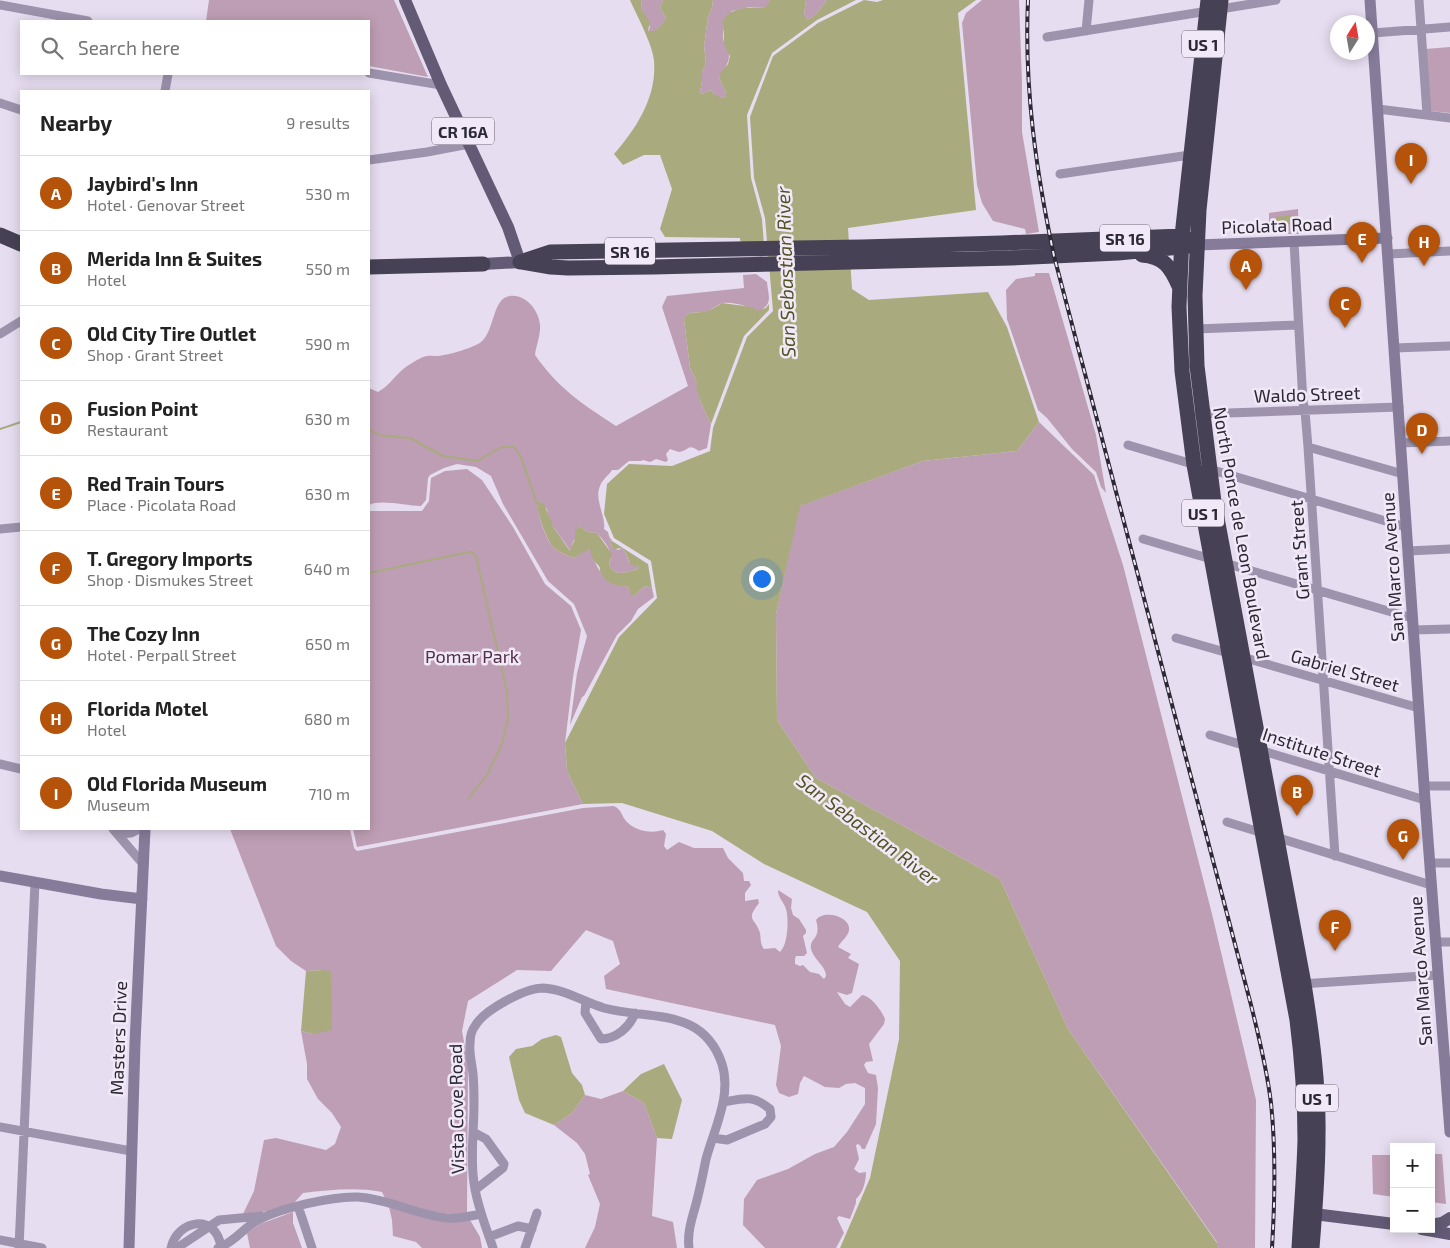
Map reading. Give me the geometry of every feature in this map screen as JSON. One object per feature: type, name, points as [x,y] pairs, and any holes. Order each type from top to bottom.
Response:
[{"type":"highway","name":"North Ponce de Leon Boulevard","points":[[1214,5],[1190,155],[1181,241],[1182,371],[1187,414],[1201,467],[1297,984],[1312,1039],[1317,1088],[1318,1136],[1308,1213],[1299,1248]]},
{"type":"highway","name":"North Ponce de Leon Boulevard","points":[[1201,467],[1202,414],[1196,329],[1197,245],[1214,5]]},
{"type":"highway","points":[[0,234],[20,244]]},
{"type":"highway","points":[[1181,241],[1197,245]]},
{"type":"highway","name":"SR 16","points":[[520,262],[550,252],[741,250],[1011,258],[1118,253],[1181,241]]},
{"type":"highway","name":"SR 16","points":[[520,262],[568,268],[741,265],[1002,243],[1181,241]]},
{"type":"highway","points":[[1118,253],[1148,255],[1163,261],[1174,274],[1180,288]]},
{"type":"highway","name":"SR 16","points":[[370,267],[484,264]]},
{"type":"highway","name":"North Ponce de Leon Boulevard","points":[[1308,1213],[1312,1248]]},
{"type":"main road","name":"CR 16A","points":[[405,0],[441,85],[508,227],[520,262]]},
{"type":"main road","name":"San Marco Avenue","points":[[1370,0],[1371,15]]},
{"type":"main road","name":"San Marco Avenue","points":[[1375,60],[1435,942],[1447,1056],[1450,1132]]},
{"type":"main road","name":"Picolata Road","points":[[1197,245],[1388,238]]},
{"type":"main road","name":"SR 16","points":[[484,264],[520,262]]},
{"type":"main road","name":"Masters Drive","points":[[129,1248],[131,1151],[145,830]]},
{"type":"main road","points":[[0,876],[101,894],[142,899]]},
{"type":"main road","points":[[1308,1213],[1390,1223]]},
{"type":"main road","points":[[1435,1224],[1442,1223],[1450,1218]]},
{"type":"main road","points":[[1435,1231],[1450,1234]]},
{"type":"street","points":[[1086,31],[1089,0]]},
{"type":"street","points":[[1047,37],[1214,5],[1276,0]]},
{"type":"street","points":[[1419,0],[1427,114]]},
{"type":"street","points":[[0,5],[82,20]]},
{"type":"street","points":[[1375,33],[1450,27]]},
{"type":"street","points":[[370,72],[441,85]]},
{"type":"street","points":[[165,90],[168,75]]},
{"type":"street","points":[[0,102],[20,110]]},
{"type":"street","points":[[1378,109],[1450,118]]},
{"type":"street","points":[[370,160],[469,144]]},
{"type":"street","points":[[1060,174],[1190,155]]},
{"type":"street","name":"Grant Street","points":[[1294,242],[1303,402],[1306,411],[1335,856]]},
{"type":"street","points":[[1388,254],[1450,251]]},
{"type":"street","points":[[0,334],[20,322]]},
{"type":"street","points":[[1196,329],[1298,325]]},
{"type":"street","points":[[1394,348],[1450,346]]},
{"type":"street","name":"Waldo Street","points":[[1187,414],[1398,407]]},
{"type":"street","points":[[1401,443],[1450,441]]},
{"type":"street","points":[[1128,445],[1406,527]]},
{"type":"street","points":[[1308,447],[1403,474]]},
{"type":"street","points":[[0,529],[20,527]]},
{"type":"street","points":[[1143,539],[1412,618]]},
{"type":"street","points":[[1408,551],[1450,549]]},
{"type":"street","points":[[1413,630],[1450,629]]},
{"type":"street","name":"Gabriel Street","points":[[1176,638],[1419,708]]},
{"type":"street","name":"Institute Street","points":[[1210,735],[1425,800]]},
{"type":"street","points":[[0,764],[20,769]]},
{"type":"street","points":[[1424,786],[1450,786]]},
{"type":"street","points":[[1227,822],[1431,885]]},
{"type":"street","points":[[115,831],[131,833],[137,830]]},
{"type":"street","points":[[115,831],[144,865]]},
{"type":"street","points":[[1430,863],[1450,863]]},
{"type":"street","points":[[19,1246],[35,882]]},
{"type":"street","points":[[1435,942],[1450,942]]},
{"type":"street","points":[[1297,984],[1438,975]]},
{"type":"street","name":"Vista Cove Road","points":[[493,1248],[475,1190],[471,1156],[473,1075],[470,1046],[471,1033],[476,1024],[485,1015],[516,996],[531,990],[544,988],[602,1007],[667,1016],[681,1020],[698,1030],[716,1050],[723,1068],[725,1080],[724,1102],[689,1231],[689,1248]]},
{"type":"street","points":[[586,1001],[585,1013],[601,1039],[609,1039],[628,1027],[635,1013]]},
{"type":"street","points":[[713,1138],[727,1140],[766,1124],[771,1117],[770,1109],[754,1099],[747,1098],[724,1102]]},
{"type":"street","points":[[0,1128],[131,1151]]},
{"type":"street","points":[[472,1132],[486,1140],[504,1164],[503,1168],[475,1190]]},
{"type":"street","points":[[171,1248],[176,1236],[195,1223],[210,1226],[216,1231],[220,1239],[220,1248],[234,1240],[246,1228],[258,1220],[319,1201],[359,1197],[447,1218],[460,1218],[481,1214]]},
{"type":"street","points":[[298,1206],[312,1248]]},
{"type":"street","points":[[526,1248],[537,1213]]},
{"type":"street","points":[[177,1248],[219,1220],[271,1215]]},
{"type":"street","points":[[490,1237],[518,1226],[532,1229]]},
{"type":"street","points":[[0,1240],[19,1246],[42,1248]]},
{"type":"green space","points":[[209,0],[394,0],[428,77],[370,66],[370,20],[206,20]]},
{"type":"green space","points":[[641,0],[663,0],[660,8],[666,18],[657,30],[648,32],[650,27],[642,10]]},
{"type":"green space","points":[[713,0],[770,0],[766,8],[750,7],[732,11],[728,19],[723,36],[729,53],[729,59],[719,78],[726,96],[721,98],[717,97],[710,90],[702,94],[700,92],[702,72],[706,63],[704,46],[708,17]]},
{"type":"green space","points":[[806,0],[827,0],[817,13],[808,20],[804,15]]},
{"type":"green space","points":[[982,0],[1019,0],[1022,132],[1039,232],[1026,234],[1025,229],[993,221],[982,203],[977,185],[962,23],[966,13]]},
{"type":"green space","points":[[1450,47],[1450,113],[1430,111],[1425,49]]},
{"type":"green space","points":[[1298,209],[1299,234],[1269,232],[1269,213]]},
{"type":"green space","points":[[1035,273],[1049,273],[1096,435],[1106,493],[1101,487],[1096,472],[1072,449],[1047,418],[1038,410],[1007,319],[1006,290],[1016,279],[1035,276]]},
{"type":"green space","points":[[756,274],[767,282],[769,299],[763,309],[758,312],[741,305],[723,303],[705,312],[691,313],[684,320],[690,368],[696,380],[701,403],[711,424],[707,448],[699,451],[690,447],[679,452],[670,449],[666,454],[668,460],[666,462],[656,459],[650,462],[643,460],[629,461],[618,470],[612,470],[600,486],[598,497],[604,529],[608,532],[612,547],[618,550],[622,548],[629,562],[639,567],[638,569],[621,573],[614,571],[609,564],[611,560],[610,552],[603,540],[597,533],[587,532],[580,526],[575,531],[571,552],[550,521],[547,509],[538,503],[542,525],[547,538],[555,549],[574,558],[589,547],[598,569],[607,579],[629,587],[634,596],[645,586],[652,588],[654,597],[638,609],[631,621],[617,635],[582,697],[570,725],[577,673],[587,636],[574,604],[548,581],[503,504],[491,476],[476,467],[457,464],[430,475],[428,478],[426,500],[421,506],[387,503],[370,505],[370,388],[378,392],[387,386],[403,369],[423,357],[454,353],[481,342],[486,337],[500,302],[504,298],[516,296],[531,304],[537,314],[540,329],[535,355],[544,367],[571,395],[616,426],[688,386],[662,307],[667,296],[744,288],[743,275]]},
{"type":"green space","points":[[1039,422],[1094,475],[1123,565],[1212,914],[1256,1100],[1255,1248],[1217,1248],[1217,1242],[1068,1029],[1000,879],[816,778],[777,720],[776,614],[799,506],[923,461],[1017,451]]},
{"type":"green space","name":"Pomar Park","points":[[467,469],[482,480],[513,527],[545,584],[571,606],[581,630],[565,743],[567,771],[583,804],[357,847],[353,830],[370,830],[370,511],[422,511],[429,501],[431,478],[445,471]]},
{"type":"green space","points":[[614,806],[620,811],[626,821],[638,829],[648,832],[663,830],[666,834],[664,846],[667,850],[679,842],[694,848],[723,848],[728,858],[743,873],[744,881],[749,881],[751,885],[745,893],[745,901],[758,899],[759,903],[752,919],[760,933],[764,949],[775,948],[780,952],[785,944],[788,925],[787,913],[778,890],[792,899],[791,908],[793,915],[799,919],[806,930],[803,936],[807,953],[804,956],[796,956],[795,964],[803,965],[810,972],[819,974],[824,979],[826,976],[824,969],[811,949],[812,942],[817,935],[816,920],[825,915],[830,915],[846,921],[849,930],[838,947],[851,954],[848,958],[859,964],[852,993],[847,995],[837,992],[845,1004],[850,1007],[862,995],[869,998],[876,1004],[885,1019],[884,1024],[869,1044],[873,1061],[866,1062],[864,1065],[868,1073],[876,1075],[878,1088],[876,1124],[865,1149],[862,1149],[857,1144],[856,1146],[859,1159],[854,1169],[859,1173],[866,1172],[865,1183],[861,1194],[856,1199],[850,1219],[839,1216],[837,1218],[844,1233],[836,1248],[765,1248],[743,1225],[744,1199],[757,1180],[788,1169],[815,1154],[834,1147],[847,1132],[865,1104],[865,1088],[855,1083],[846,1084],[839,1088],[825,1087],[804,1076],[800,1083],[798,1094],[789,1097],[779,1093],[776,1085],[781,1046],[775,1025],[606,989],[604,976],[620,964],[613,941],[586,930],[551,971],[517,970],[468,1001],[462,1031],[468,1064],[467,1213],[446,1214],[426,1210],[385,1198],[382,1192],[352,1189],[303,1193],[294,1203],[271,1211],[243,1214],[254,1191],[264,1140],[276,1138],[326,1150],[335,1144],[341,1127],[332,1113],[318,1099],[307,1079],[307,1064],[301,1031],[313,1034],[322,970],[306,971],[291,961],[276,946],[230,830],[350,830],[354,848],[357,851],[583,808]]},
{"type":"green space","points":[[623,1091],[644,1103],[657,1138],[652,1216],[673,1222],[677,1248],[585,1248],[595,1227],[600,1204],[588,1175],[590,1174],[585,1154],[577,1143],[554,1125],[572,1113],[585,1095],[601,1099]]},
{"type":"green space","points":[[1435,1154],[1442,1154],[1446,1204],[1435,1203]]},
{"type":"green space","points":[[1372,1155],[1390,1155],[1390,1196],[1373,1194]]},
{"type":"green space","points":[[389,1207],[446,1222],[470,1220],[480,1237],[482,1248],[422,1248],[416,1242],[393,1236]]},
{"type":"green space","points":[[293,1212],[293,1223],[302,1248],[250,1248],[247,1233],[260,1224]]},
{"type":"water","points":[[630,0],[641,0],[642,10],[650,22],[648,31],[654,31],[666,18],[660,8],[663,0],[713,0],[708,17],[704,46],[706,63],[702,72],[700,92],[702,94],[710,90],[721,98],[726,96],[726,93],[719,78],[721,72],[728,64],[730,56],[724,44],[724,25],[722,22],[730,13],[747,8],[765,8],[770,0],[806,0],[804,15],[808,20],[817,13],[827,0],[856,0],[817,20],[772,53],[747,115],[751,178],[762,219],[764,245],[741,246],[740,238],[665,237],[660,229],[672,189],[660,155],[644,155],[623,165],[614,154],[644,111],[649,99],[654,74],[651,47]]},
{"type":"water","name":"San Sebastian River","points":[[864,0],[877,2],[883,0],[976,0],[958,13],[976,210],[848,228],[852,289],[869,300],[988,292],[1007,327],[1039,422],[1017,451],[923,461],[800,506],[776,614],[777,720],[816,778],[1000,879],[1068,1029],[1217,1243],[1217,1248],[840,1248],[870,1178],[899,1039],[900,961],[867,912],[764,864],[712,831],[622,803],[583,804],[567,771],[565,743],[619,637],[657,598],[651,561],[614,538],[604,514],[607,484],[629,464],[672,466],[710,451],[713,428],[747,337],[773,311],[765,218],[754,178],[750,117],[773,56],[818,23]]},
{"type":"water","points":[[1291,215],[1292,225],[1276,224],[1275,217]]},
{"type":"water","points":[[722,303],[752,307],[758,311],[766,308],[769,304],[769,310],[744,336],[711,424],[701,403],[696,380],[690,368],[684,320],[690,313],[703,312]]},
{"type":"water","points":[[538,502],[544,504],[554,528],[570,551],[575,539],[575,530],[580,526],[587,532],[597,533],[612,554],[609,564],[614,571],[621,573],[638,569],[639,567],[630,564],[622,548],[615,549],[612,547],[609,536],[612,541],[648,564],[652,588],[645,586],[634,596],[631,595],[629,587],[613,584],[603,577],[600,568],[592,558],[590,548],[574,558],[555,549],[542,525],[538,511]]},
{"type":"water","points":[[306,971],[331,971],[332,1030],[313,1034],[301,1031]]},
{"type":"water","points":[[556,1035],[561,1037],[572,1073],[582,1085],[585,1095],[572,1113],[554,1125],[525,1113],[519,1100],[509,1057],[516,1049],[532,1046],[542,1039]]},
{"type":"water","points":[[664,1064],[682,1100],[672,1139],[657,1138],[644,1103],[623,1091],[641,1074]]},
{"type":"waterway","points":[[0,429],[20,422]]},
{"type":"waterway","points":[[370,430],[379,435],[410,438],[443,456],[477,461],[502,447],[514,447],[521,457],[537,504]]},
{"type":"waterway","points":[[370,573],[464,553],[472,552],[476,556],[507,692],[508,719],[502,744],[487,775],[468,799]]},
{"type":"railway","points":[[1028,0],[1028,65],[1033,129],[1054,256],[1251,1005],[1265,1066],[1274,1139],[1272,1248]]},
{"type":"place","name":"Old Florida Museum","points":[[1411,184]]},
{"type":"place","name":"Red Train Tours","points":[[1362,263]]},
{"type":"place","name":"Florida Motel","points":[[1424,266]]},
{"type":"place","name":"Jaybird's Inn","points":[[1246,290]]},
{"type":"place","name":"Old City Tire Outlet","points":[[1345,328]]},
{"type":"place","name":"Fusion Point","points":[[1422,454]]},
{"type":"place","name":"Merida Inn & Suites","points":[[1297,816]]},
{"type":"place","name":"The Cozy Inn","points":[[1403,860]]},
{"type":"place","name":"T. Gregory Imports","points":[[1335,951]]}]
